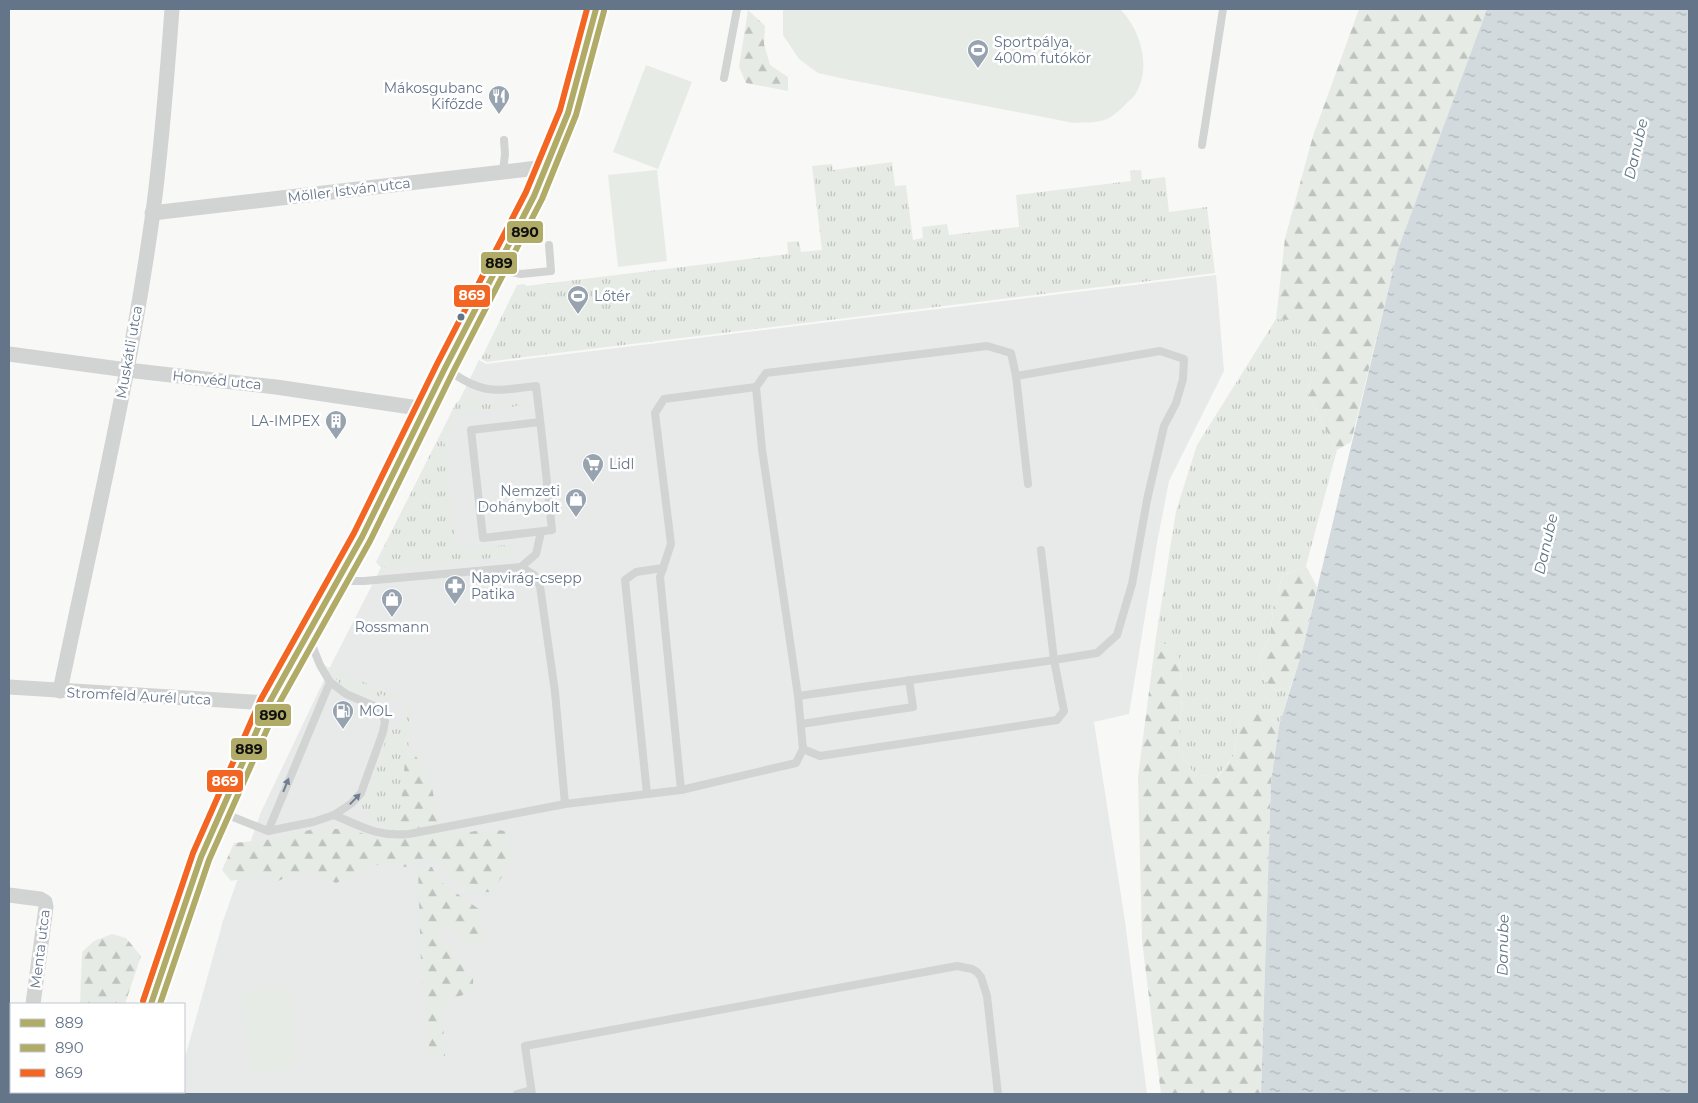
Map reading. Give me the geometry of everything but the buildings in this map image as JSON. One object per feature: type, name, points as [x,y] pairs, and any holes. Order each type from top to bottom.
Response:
[{"type":"main road","points":[[151,1003],[201,857],[269,703],[362,537],[445,368],[534,196],[568,113],[596,9]]},
{"type":"street","name":"Muskátli utca","points":[[60,691],[127,370],[152,214],[166,104],[172,9]]},
{"type":"street","name":"Möller István utca","points":[[152,214],[546,167]]},
{"type":"street","name":"Honvéd utca","points":[[9,354],[276,387],[425,409]]},
{"type":"street","name":"Stromfeld Aurél utca","points":[[9,687],[269,703]]},
{"type":"street","name":"Menta utca","points":[[9,895],[40,899],[45,902],[46,907],[33,1003]]},
{"type":"lane","points":[[724,78],[737,9]]},
{"type":"lane","points":[[1202,145],[1223,9]]},
{"type":"lane","points":[[503,172],[504,140]]},
{"type":"lane","points":[[496,269],[521,274],[550,271],[549,245]]},
{"type":"lane","points":[[334,815],[377,833],[394,836],[565,804],[681,790],[796,763],[803,749],[801,724],[762,449],[756,388],[766,373],[987,346],[1011,353],[1016,376],[1028,484]]},
{"type":"lane","points":[[798,696],[1097,653],[1118,635],[1132,584],[1147,500],[1164,426],[1176,402],[1184,379],[1184,359],[1160,351],[1016,376]]},
{"type":"lane","points":[[445,368],[464,382],[480,388],[499,390],[536,386],[540,422],[552,530],[483,538],[471,430],[540,422]]},
{"type":"lane","points":[[681,790],[660,577],[670,544],[655,413],[664,399],[756,388]]},
{"type":"lane","points":[[338,581],[364,581],[521,566],[536,554],[541,532]]},
{"type":"lane","points":[[803,749],[820,756],[1057,720],[1064,711],[1054,660],[1041,550]]},
{"type":"lane","points":[[521,566],[534,574],[540,586],[555,692],[565,804]]},
{"type":"lane","points":[[647,794],[625,580],[636,572],[663,568]]},
{"type":"lane","points":[[221,812],[268,831],[313,822],[334,815],[352,803],[361,793],[383,732],[385,721],[381,713],[374,706],[346,694],[330,682],[320,665],[307,634]]},
{"type":"lane","points":[[801,724],[913,707],[909,680]]},
{"type":"lane","points":[[268,831],[330,682]]},
{"type":"lane","points":[[518,1094],[532,1092],[525,1046],[957,966],[972,969],[981,977],[987,996],[998,1094]]},
{"type":"shaded area","points":[[1216,275],[1224,371],[1169,481],[1129,714],[1094,722],[1125,921],[1147,1094],[176,1094],[185,1093],[185,1057],[223,921],[261,812],[333,661],[388,554],[479,360],[486,364]]},
{"type":"green space","name":"Sportpálya, 400m futókör","points":[[783,9],[1120,9],[1134,28],[1138,38],[1142,50],[1143,73],[1135,95],[1114,115],[1101,121],[1074,123],[818,73],[799,59],[783,35]]},
{"type":"green space","points":[[1359,9],[1487,9],[1398,249],[1351,442],[1337,450],[1306,391],[1316,370],[1316,342],[1303,321],[1276,319],[1285,238],[1313,136]]},
{"type":"green space","points":[[748,10],[765,26],[764,44],[770,65],[788,77],[788,91],[746,83],[739,67]]},
{"type":"green space","points":[[646,65],[692,82],[658,169],[613,152]]},
{"type":"green space","points":[[892,162],[895,186],[906,185],[913,240],[923,238],[922,227],[947,224],[949,235],[1019,227],[1016,195],[1131,181],[1130,171],[1141,170],[1142,180],[1165,177],[1169,212],[1207,207],[1215,273],[487,362],[481,359],[517,285],[525,284],[526,286],[788,254],[787,242],[799,241],[801,252],[822,250],[812,166],[832,164],[833,170]]},
{"type":"green space","points":[[657,170],[667,261],[618,267],[608,175]]},
{"type":"green space","points":[[1276,319],[1303,320],[1316,342],[1316,370],[1306,391],[1337,450],[1306,566],[1283,575],[1274,603],[1270,637],[1260,657],[1263,679],[1276,691],[1291,686],[1279,726],[1268,715],[1239,722],[1234,755],[1216,778],[1194,774],[1178,748],[1182,699],[1179,657],[1156,637],[1176,511],[1197,445]]},
{"type":"green space","points":[[483,396],[484,404],[522,400],[520,405],[512,407],[452,414],[452,436],[444,439],[456,550],[506,545],[511,546],[512,554],[503,557],[387,568],[379,566],[376,562],[456,403],[463,398]]},
{"type":"green space","points":[[1306,566],[1317,587],[1302,652],[1291,686],[1276,691],[1263,679],[1260,657],[1270,637],[1274,603],[1283,575]]},
{"type":"green space","points":[[1156,637],[1179,656],[1182,699],[1178,748],[1194,774],[1217,778],[1234,755],[1239,722],[1254,712],[1268,715],[1279,726],[1271,782],[1261,1094],[1161,1094],[1142,941],[1138,777]]},
{"type":"green space","points":[[325,666],[406,700],[410,706],[405,832],[379,824],[373,820],[364,811],[362,803],[363,797],[369,792],[389,730],[398,729],[406,707],[381,694],[376,703],[341,685]]},
{"type":"green space","points":[[416,756],[432,788],[438,817],[438,834],[446,835],[487,830],[505,831],[513,856],[503,876],[489,892],[469,893],[449,874],[438,859],[419,860],[406,867],[377,865],[336,883],[315,873],[297,872],[274,883],[264,874],[231,881],[222,870],[234,843],[273,839],[314,829],[348,829],[377,838],[392,832],[400,815],[405,761]]},
{"type":"green space","points":[[418,867],[432,867],[438,880],[480,910],[485,935],[472,946],[445,924],[438,938],[473,979],[473,991],[442,1003],[445,1056],[430,1056],[421,964]]},
{"type":"green space","points":[[112,934],[126,938],[141,956],[125,1003],[80,1003],[82,952],[94,941]]},
{"type":"green space","points":[[291,986],[298,1067],[250,1072],[242,991]]},
{"type":"water","name":"Danube","points":[[1487,9],[1689,9],[1689,1094],[1261,1094],[1271,782],[1279,726],[1302,652],[1398,249]]},
{"type":"transit line","name":"869","points":[[143,1001],[193,853],[261,699],[354,533],[437,364],[526,192],[560,110],[587,9]]},
{"type":"transit line","name":"889","points":[[151,1003],[201,857],[269,703],[362,537],[445,368],[534,196],[568,113],[596,9]]},
{"type":"transit line","name":"890","points":[[160,1003],[209,860],[277,707],[370,541],[453,372],[542,199],[576,115],[604,11]]},
{"type":"place","name":"Sportpálya, 400m futókör","points":[[978,69]]},
{"type":"place","name":"Mákosgubanc Kifőzde","points":[[499,115]]},
{"type":"place","name":"Lőtér","points":[[578,315]]},
{"type":"place","name":"LA-IMPEX","points":[[336,440]]},
{"type":"place","name":"Lidl","points":[[593,483]]},
{"type":"place","name":"Nemzeti Dohánybolt","points":[[576,518]]},
{"type":"place","name":"Napvirág-csepp Patika","points":[[455,605]]},
{"type":"place","name":"Rossmann","points":[[392,618]]},
{"type":"place","name":"MOL","points":[[343,730]]}]
